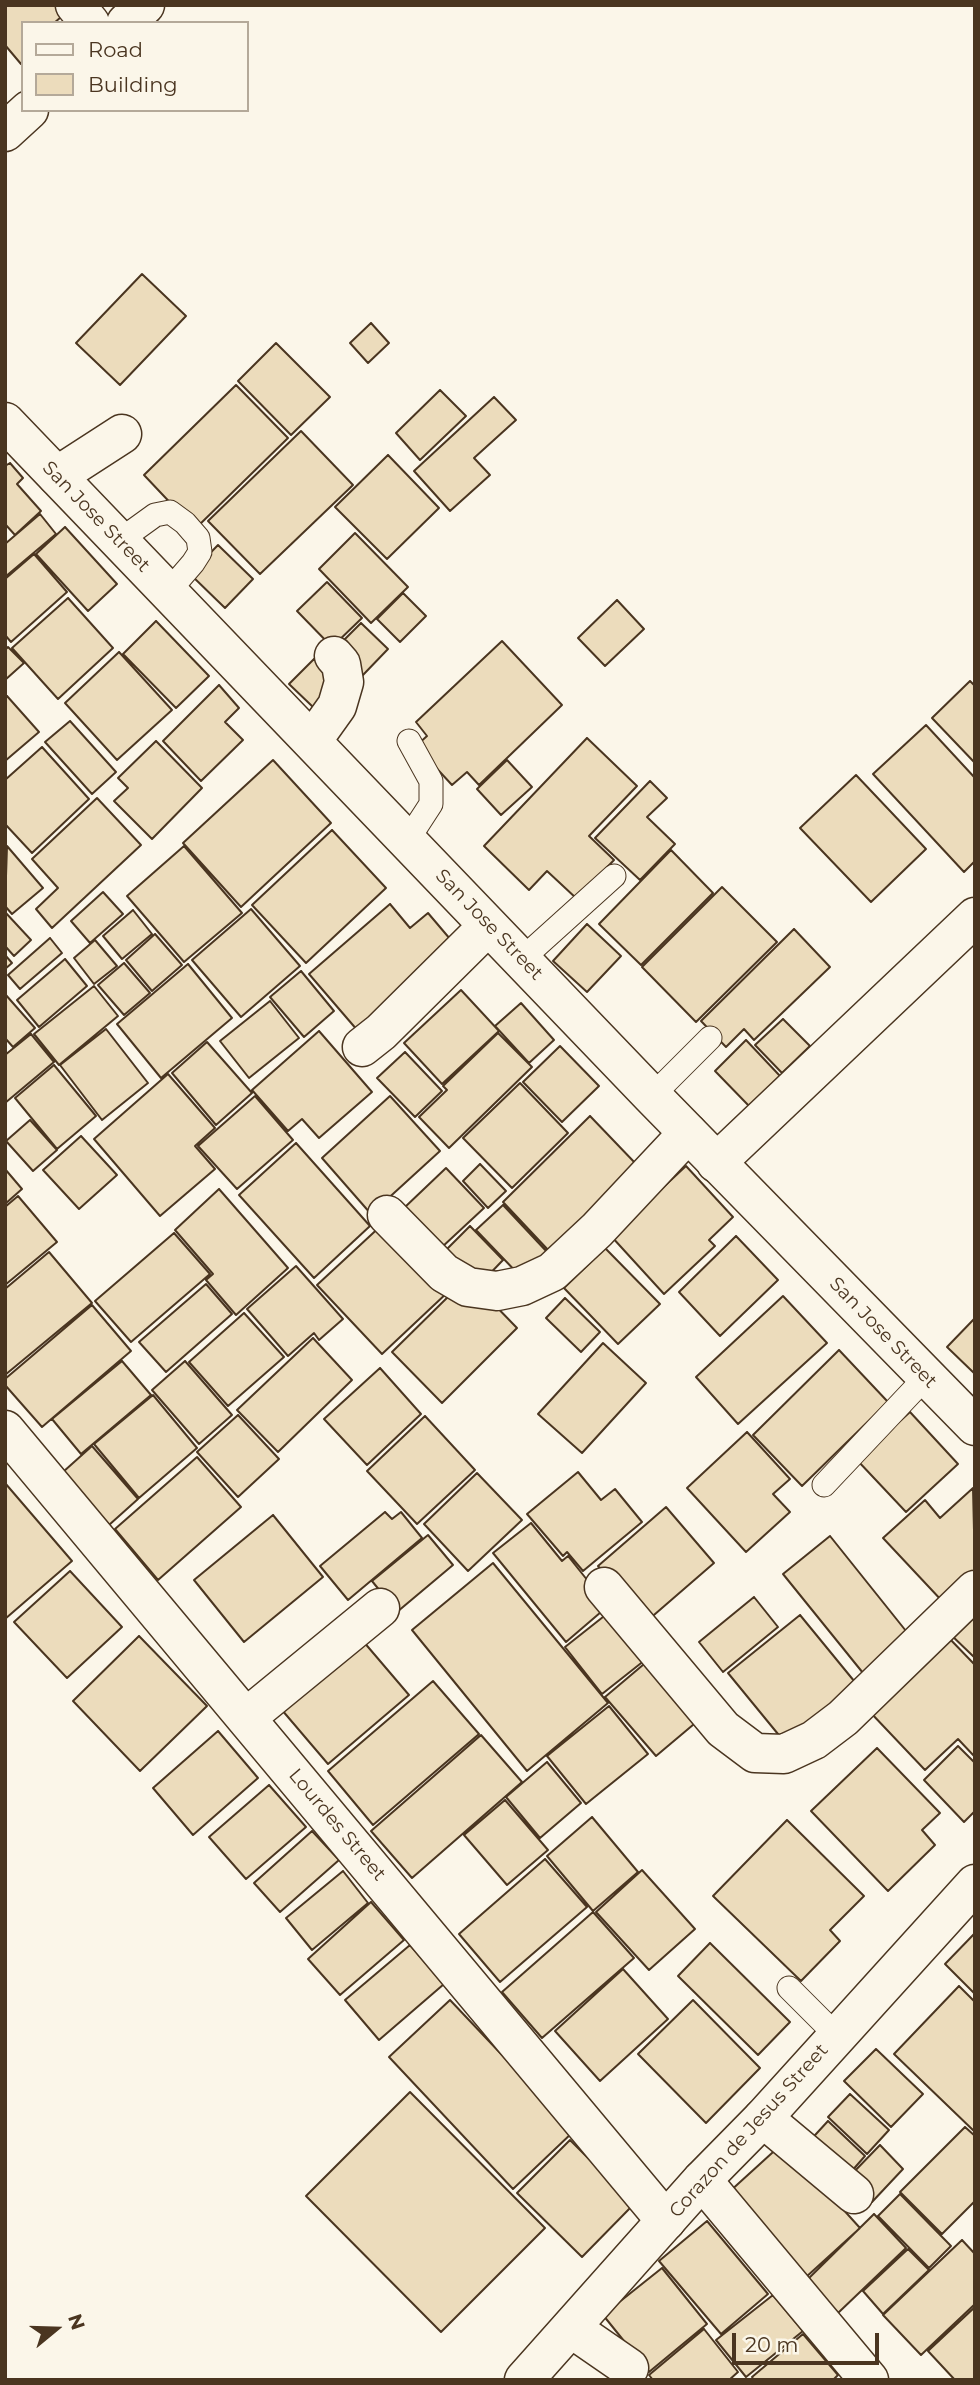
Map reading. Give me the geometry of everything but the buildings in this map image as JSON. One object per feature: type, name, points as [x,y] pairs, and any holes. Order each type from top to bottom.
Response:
[{"type":"street","points":[[75,5],[88,21]]},
{"type":"street","points":[[128,21],[145,5]]},
{"type":"street","points":[[5,132],[27,112]]},
{"type":"street","name":"San Jose Street","points":[[5,422],[716,1163],[975,1426]]},
{"type":"street","points":[[57,476],[122,434]]},
{"type":"street","points":[[312,741],[337,706],[344,682],[341,664],[334,656]]},
{"type":"street","points":[[716,1163],[975,917]]},
{"type":"street","points":[[362,1047],[381,1032],[488,926]]},
{"type":"street","points":[[387,1216],[444,1273],[468,1287],[497,1291],[522,1286],[552,1272],[597,1230],[688,1133]]},
{"type":"street","name":"Lourdes Street","points":[[5,1430],[666,2221]]},
{"type":"street","points":[[604,1587],[723,1729],[755,1753],[784,1754],[814,1740],[843,1718],[975,1590]]},
{"type":"street","points":[[247,1717],[380,1608]]},
{"type":"street","name":"Corazon de Jesus Street","points":[[530,2378],[702,2180],[763,2118],[975,1884]]},
{"type":"street","points":[[763,2118],[854,2194]]},
{"type":"street","points":[[702,2180],[869,2380]]},
{"type":"street","points":[[571,2328],[629,2368]]},
{"type":"lane","points":[[119,541],[155,515],[170,512],[185,523],[198,538],[200,552],[168,592]]},
{"type":"lane","points":[[407,841],[431,804],[431,781],[409,741]]},
{"type":"lane","points":[[522,959],[614,876]]},
{"type":"lane","points":[[652,1096],[710,1038]]},
{"type":"lane","points":[[824,1485],[926,1377]]},
{"type":"lane","points":[[789,1988],[836,2035]]}]
